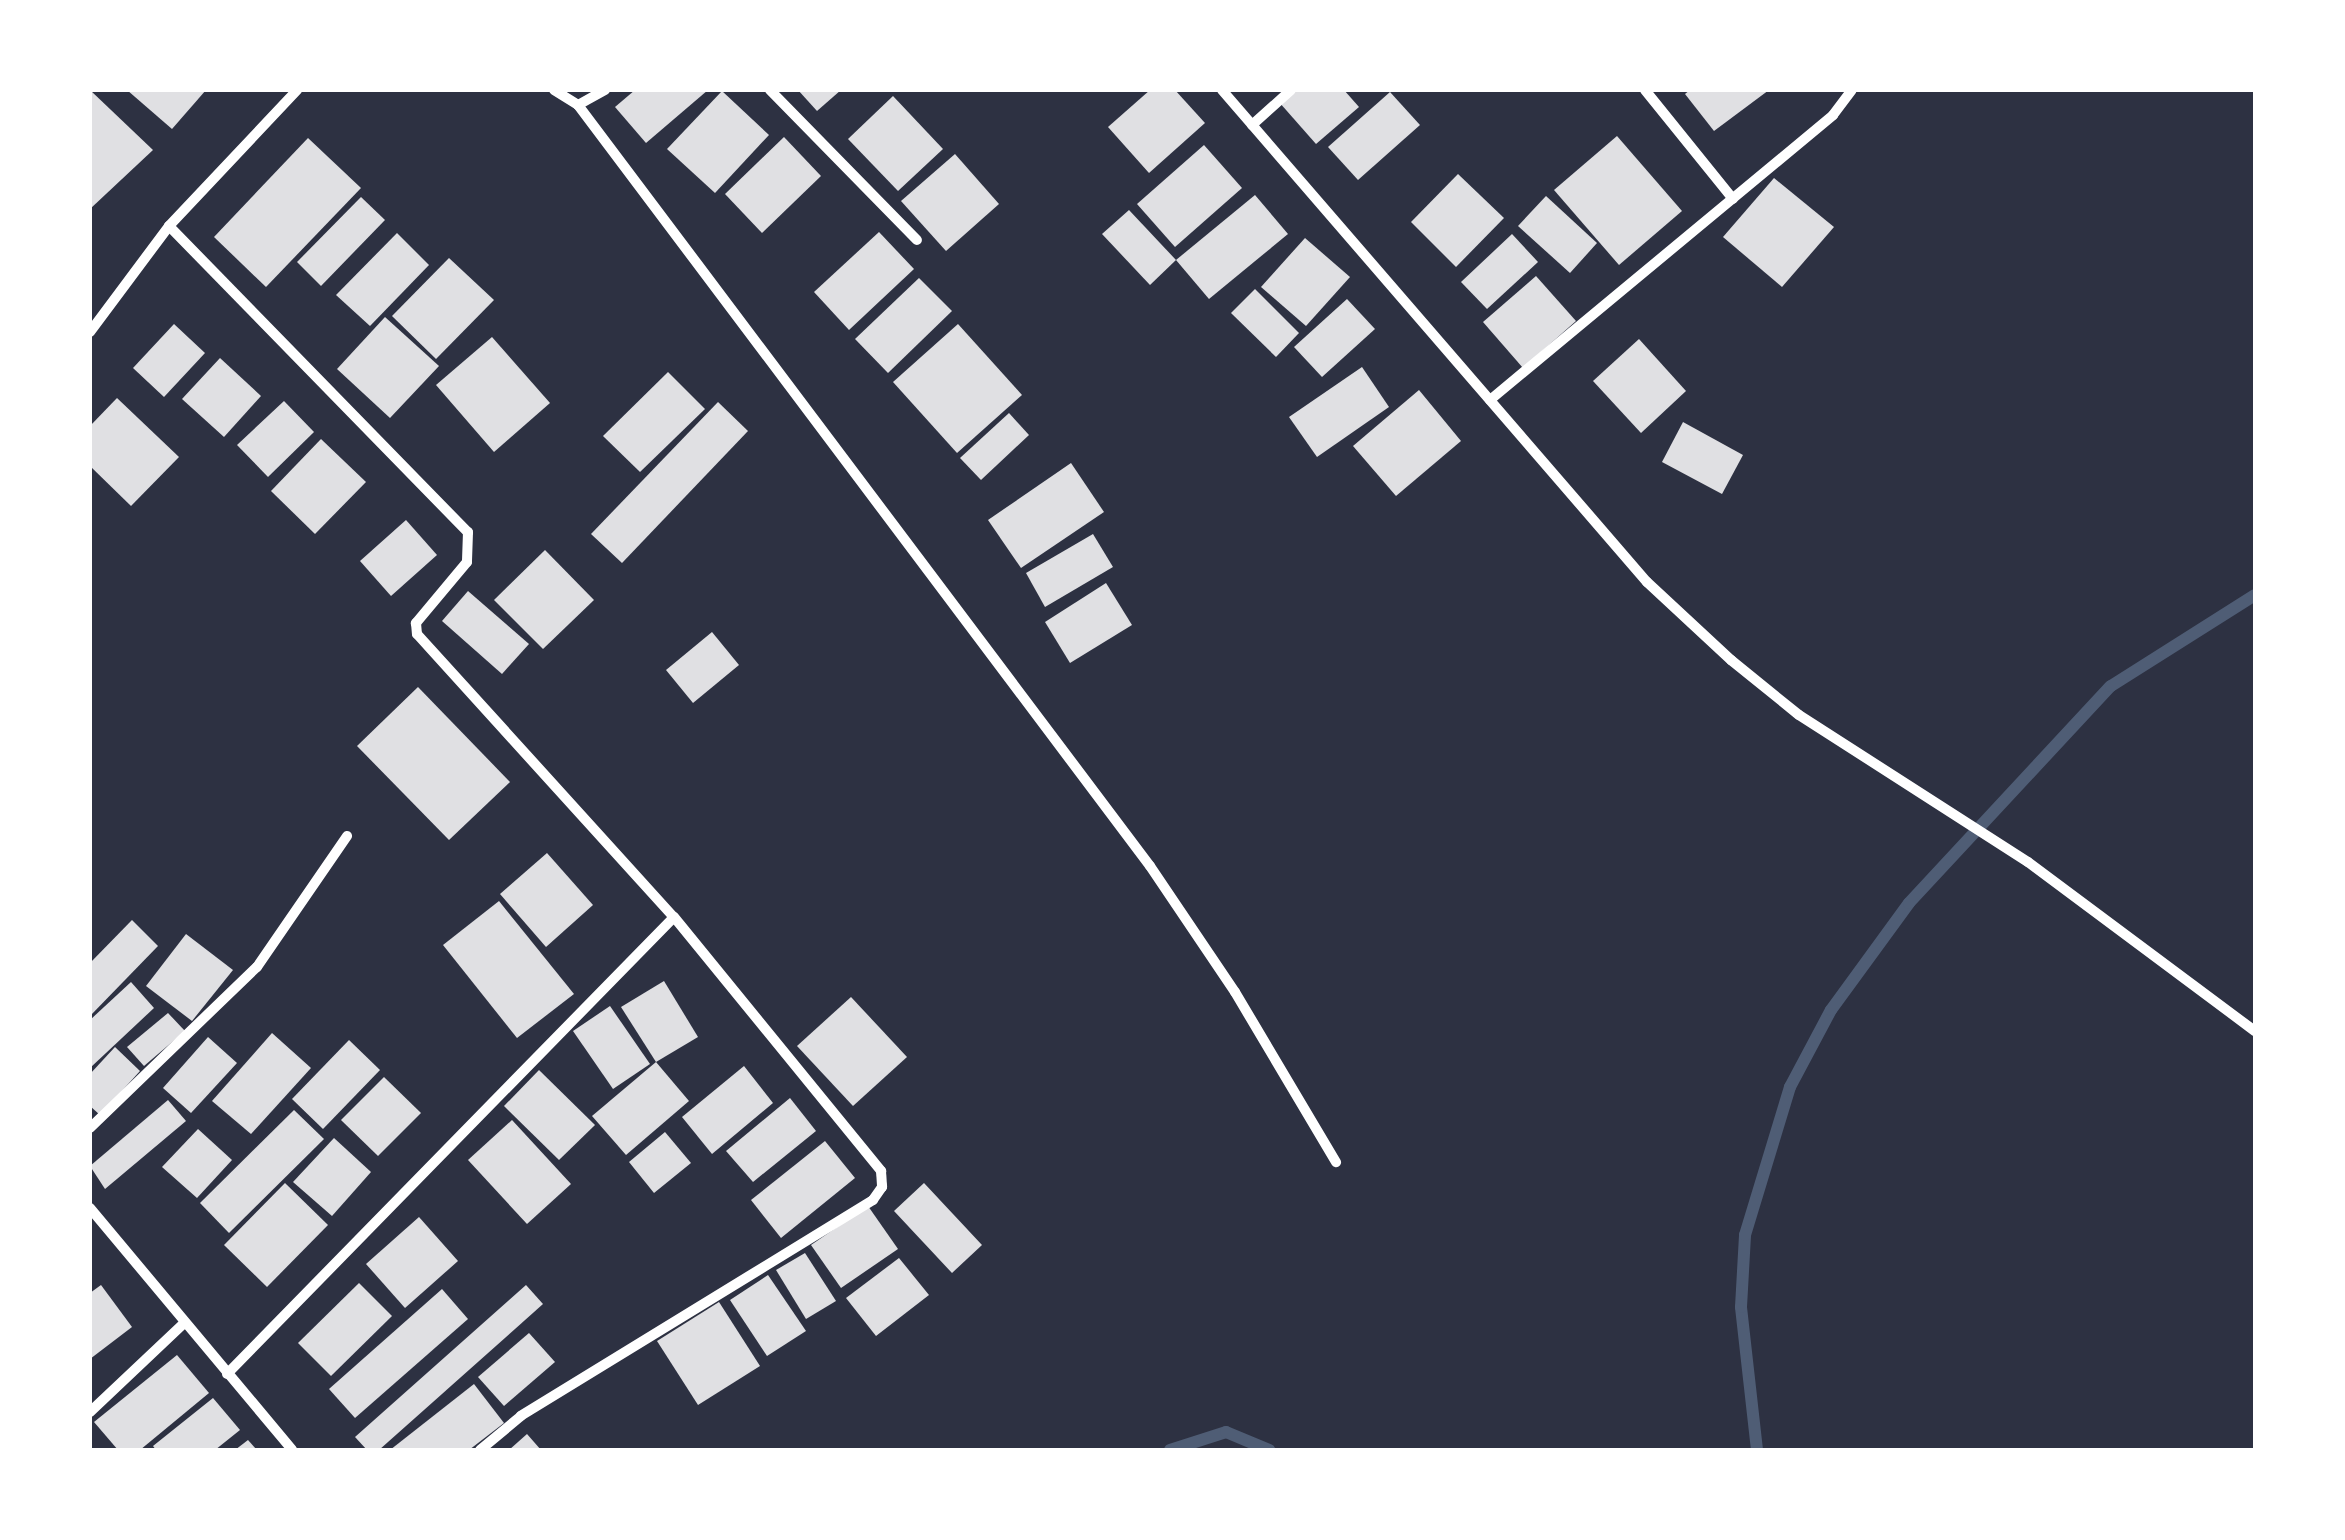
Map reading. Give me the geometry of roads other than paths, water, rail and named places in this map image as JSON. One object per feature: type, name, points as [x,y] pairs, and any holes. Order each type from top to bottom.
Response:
[{"type":"street","points":[[90,332],[169,226],[297,90]]},
{"type":"street","points":[[554,90],[578,105],[1150,866],[1236,992],[1336,1162]]},
{"type":"street","points":[[578,105],[606,90]]},
{"type":"street","points":[[770,90],[917,240]]},
{"type":"street","points":[[1222,90],[1646,582],[1731,660],[1800,715],[2028,862],[2255,1032]]},
{"type":"street","points":[[1252,125],[1291,90]]},
{"type":"street","points":[[1645,90],[1733,198]]},
{"type":"street","points":[[1490,400],[1833,115],[1852,90]]},
{"type":"street","points":[[169,226],[468,532],[467,562],[416,624],[417,634],[674,918],[881,1171],[882,1187],[852,1213],[521,1416],[480,1450]]},
{"type":"street","points":[[90,1128],[246,980],[347,836]]},
{"type":"street","points":[[227,1374],[674,918]]},
{"type":"street","points":[[90,1208],[292,1450]]},
{"type":"street","points":[[90,1412],[183,1324]]},
{"type":"waterway","points":[[1757,1450],[1741,1307],[1745,1235],[1790,1087],[1831,1010],[1909,903],[2111,686],[2255,595]]},
{"type":"waterway","points":[[1170,1450],[1226,1432],[1269,1450]]}]
